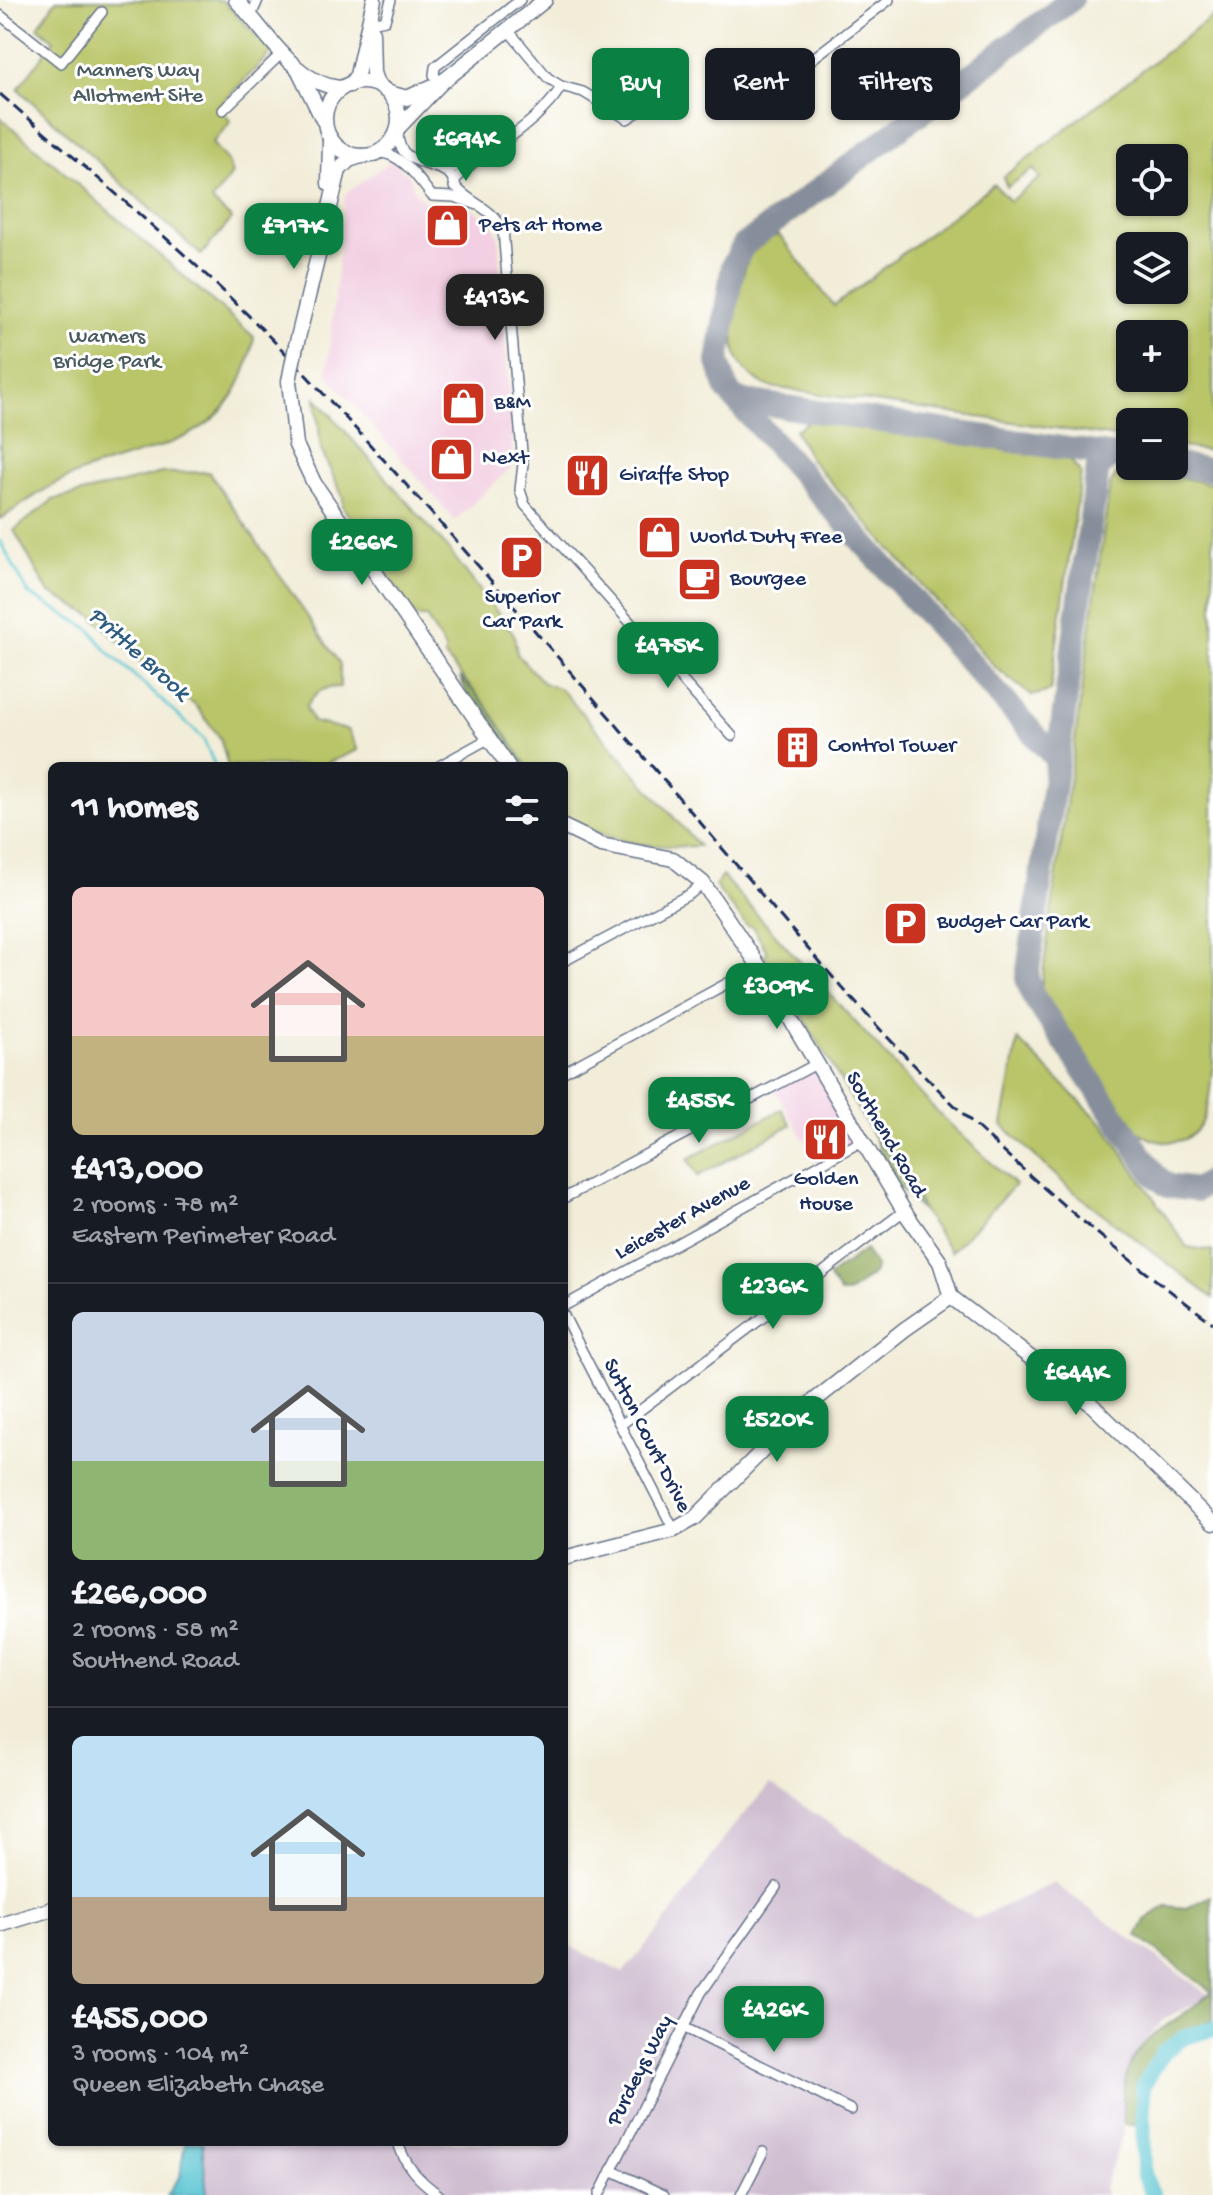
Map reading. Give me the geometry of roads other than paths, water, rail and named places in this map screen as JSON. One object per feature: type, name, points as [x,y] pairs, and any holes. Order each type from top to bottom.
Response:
[{"type":"street","points":[[236,0],[297,67],[324,86],[383,89],[407,98],[441,83],[511,34],[545,0]]},
{"type":"street","points":[[251,16],[258,0]]},
{"type":"street","points":[[325,124],[325,110],[357,75],[374,0]]},
{"type":"street","points":[[371,23],[385,20],[391,0]]},
{"type":"street","points":[[441,83],[434,75],[435,67],[520,0]]},
{"type":"street","points":[[815,57],[889,0]]},
{"type":"street","points":[[0,15],[61,63],[102,12]]},
{"type":"street","points":[[371,23],[373,73],[398,108],[399,144],[408,156],[442,171],[484,207],[497,220],[505,237],[523,468],[520,494],[528,510],[732,736]]},
{"type":"street","points":[[511,34],[532,62],[558,84],[592,98]]},
{"type":"street","points":[[223,110],[283,52]]},
{"type":"street","points":[[297,67],[330,140],[328,205]]},
{"type":"street","points":[[641,79],[655,97],[631,119],[599,102],[609,102],[641,79]]},
{"type":"street","points":[[441,83],[399,129],[392,143],[377,153],[361,156],[342,166],[328,205],[289,381],[296,445],[314,483],[505,762]]},
{"type":"street","points":[[445,198],[451,193],[454,183],[479,157],[549,106],[558,84]]},
{"type":"street","points":[[330,140],[344,152],[361,156]]},
{"type":"street","points":[[377,153],[394,157],[432,196],[454,197],[484,207]]},
{"type":"street","points":[[427,188],[429,177],[479,157]]},
{"type":"street","points":[[468,169],[465,184],[472,197]]},
{"type":"street","points":[[446,762],[488,739]]},
{"type":"street","name":"Southend Road","points":[[568,830],[601,845],[673,859],[703,883],[759,966],[904,1211],[940,1262],[951,1297]]},
{"type":"street","points":[[568,959],[690,894],[703,883]]},
{"type":"street","points":[[568,1070],[759,966]]},
{"type":"street","points":[[568,1196],[818,1063]]},
{"type":"street","name":"Leicester Avenue","points":[[568,1304],[862,1141]]},
{"type":"street","points":[[622,1424],[904,1211]]},
{"type":"street","points":[[568,1555],[674,1530],[713,1502],[805,1408],[951,1297],[1091,1404],[1213,1523]]},
{"type":"street","name":"Sutton Court Drive","points":[[568,1323],[674,1530]]},
{"type":"street","name":"Purdeys Way","points":[[599,2195],[701,1993],[776,1887]]},
{"type":"street","points":[[0,1925],[48,1910]]},
{"type":"street","points":[[683,2027],[851,2110]]},
{"type":"street","points":[[399,2146],[403,2160],[416,2177],[439,2195]]},
{"type":"street","points":[[741,2195],[763,2152]]},
{"type":"street","points":[[611,2170],[664,2195]]},
{"type":"water","points":[[184,2146],[202,2146],[207,2195],[167,2195],[180,2177]]},
{"type":"waterway","name":"Prittle Brook","points":[[0,541],[29,594],[90,629],[106,650],[203,738],[213,762]]},
{"type":"waterway","points":[[1153,2195],[1144,2176],[1143,2086],[1163,2052],[1185,2037],[1213,2029]]},
{"type":"railway","points":[[0,94],[197,266],[307,376],[499,590],[835,980],[929,1080],[1066,1207],[1213,1323]]},
{"type":"place","name":"Pets at Home","points":[[448,226]]},
{"type":"place","name":"B&M","points":[[463,404]]},
{"type":"place","name":"Next","points":[[451,459]]},
{"type":"place","name":"Giraffe Stop","points":[[588,476]]},
{"type":"place","name":"World Duty Free","points":[[659,538]]},
{"type":"place","name":"Superior Car Park","points":[[522,557]]},
{"type":"place","name":"Bourgee","points":[[699,580]]},
{"type":"place","name":"Control Tower","points":[[797,747]]},
{"type":"place","name":"Budget Car Park","points":[[906,923]]},
{"type":"place","name":"Golden House","points":[[826,1139]]},
{"type":"park label","name":"Manners Way Allotment Site","points":[[138,84]]},
{"type":"park label","name":"Warners Bridge Park","points":[[107,350]]}]
